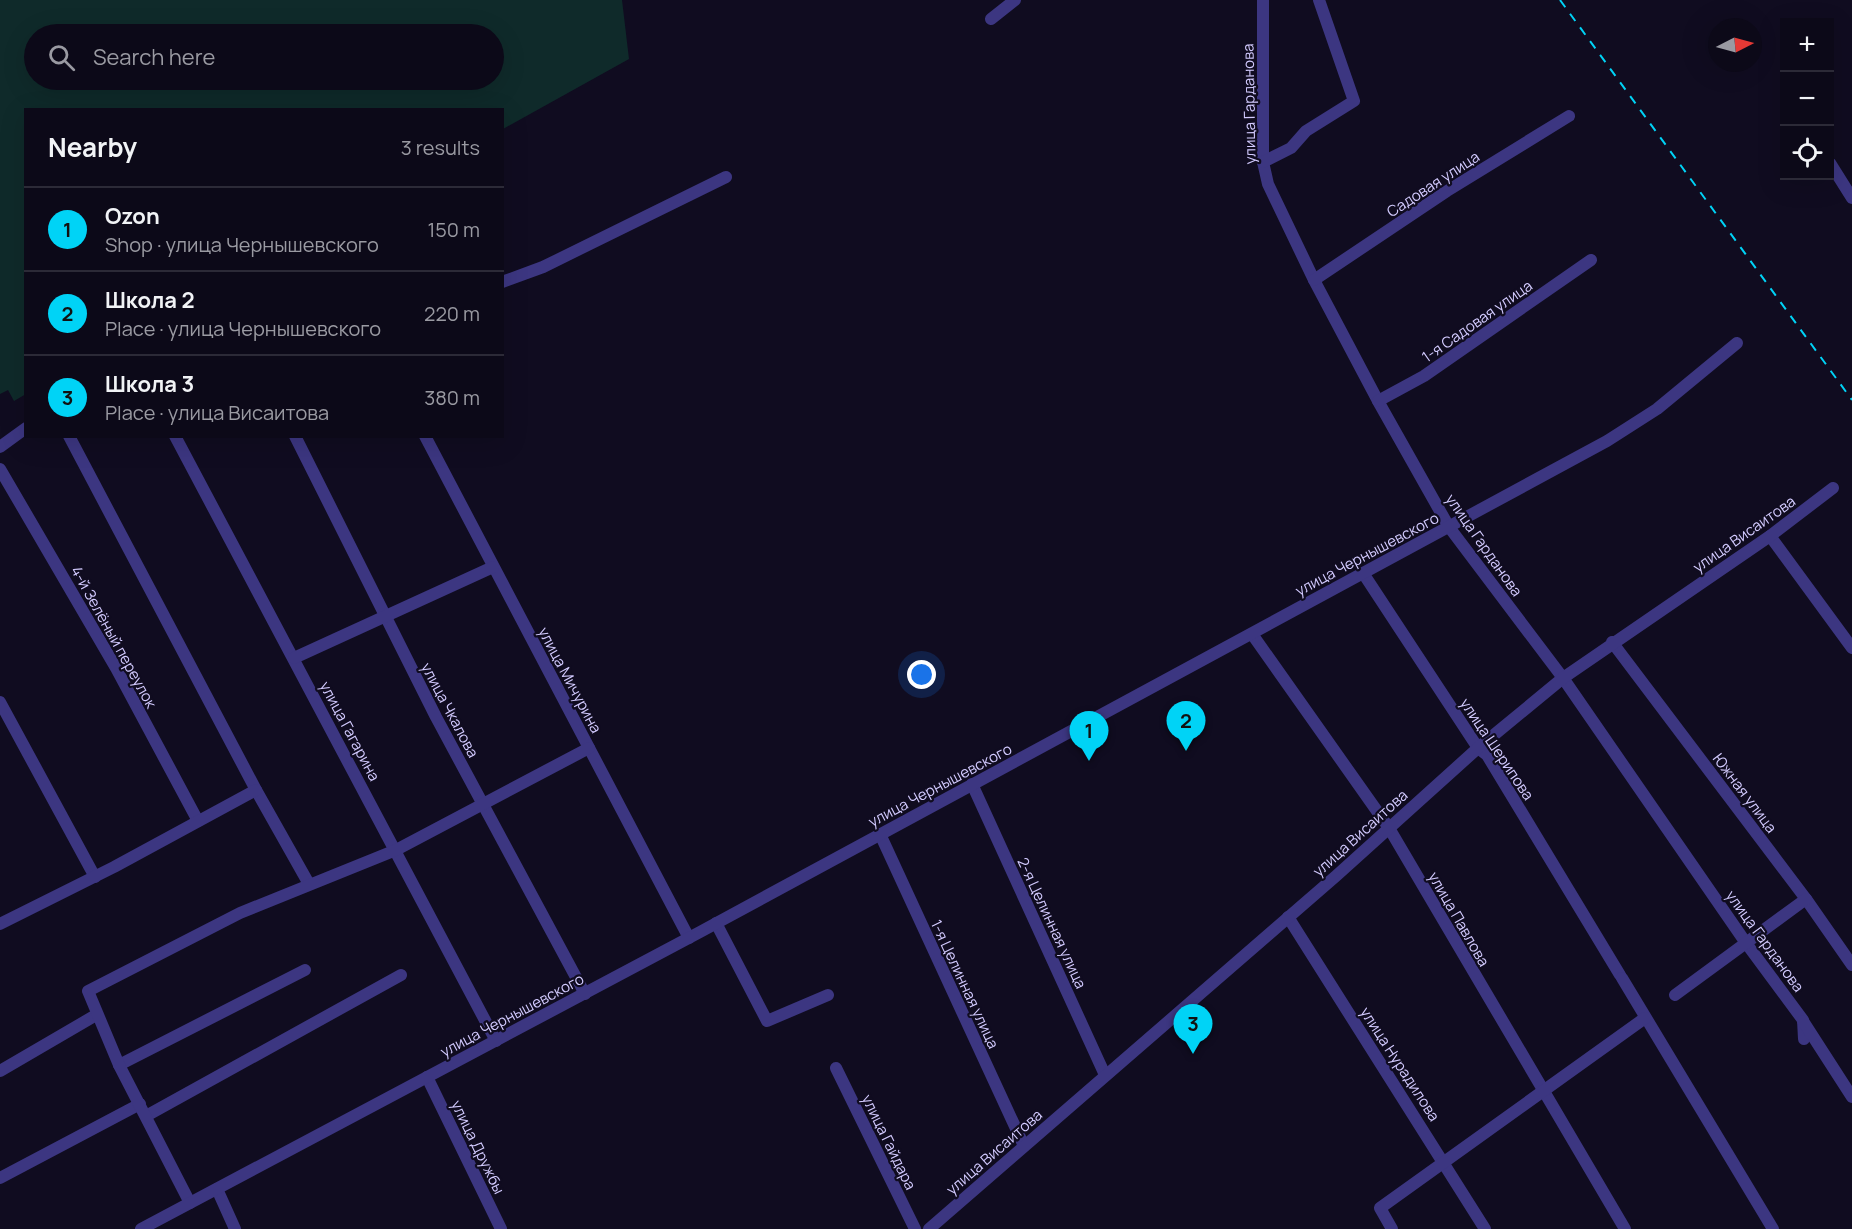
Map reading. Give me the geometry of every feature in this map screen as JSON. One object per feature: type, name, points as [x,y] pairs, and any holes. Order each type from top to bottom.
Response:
[{"type":"street","points":[[991,19],[1015,0]]},
{"type":"street","name":"улица Гарданова","points":[[1263,0],[1263,162],[1269,184],[1314,280],[1377,401],[1449,527],[1563,678],[1746,942],[1803,1020],[1852,1097]]},
{"type":"street","points":[[1263,162],[1291,148],[1306,131],[1354,101],[1319,0]]},
{"type":"street","name":"Садовая улица","points":[[1314,280],[1446,191],[1569,116]]},
{"type":"street","points":[[1834,166],[1848,178],[1852,198]]},
{"type":"street","points":[[504,281],[543,267],[726,177]]},
{"type":"street","name":"1-я Садовая улица","points":[[1377,401],[1424,376],[1591,260]]},
{"type":"street","name":"улица Чернышевского","points":[[141,1229],[585,994],[1607,441],[1657,409],[1737,343]]},
{"type":"street","points":[[0,447],[24,429]]},
{"type":"street","points":[[70,438],[256,790],[309,884]]},
{"type":"street","name":"улица Гагарина","points":[[176,438],[496,1041]]},
{"type":"street","name":"улица Чкалова","points":[[296,438],[384,618],[585,994]]},
{"type":"street","name":"улица Мичурина","points":[[426,438],[689,938]]},
{"type":"street","name":"4-й Зелёный переулок","points":[[0,469],[116,668],[198,821]]},
{"type":"street","name":"улица Висаитова","points":[[929,1229],[1288,917],[1478,748],[1563,678],[1612,642],[1770,536],[1833,488]]},
{"type":"street","points":[[1770,536],[1852,648]]},
{"type":"street","points":[[294,658],[493,567]]},
{"type":"street","name":"улица Шерипова","points":[[1363,573],[1478,748],[1487,755],[1773,1229]]},
{"type":"street","name":"улица Павлова","points":[[1251,634],[1389,828],[1625,1229]]},
{"type":"street","name":"Южная улица","points":[[1612,642],[1806,899],[1852,965]]},
{"type":"street","points":[[0,702],[95,876]]},
{"type":"street","points":[[190,1203],[119,1065],[88,992],[240,913],[396,850],[589,748]]},
{"type":"street","name":"2-я Целинная улица","points":[[972,784],[1105,1075]]},
{"type":"street","points":[[0,924],[256,790]]},
{"type":"street","name":"1-я Целинная улица","points":[[880,834],[1024,1146]]},
{"type":"street","points":[[1675,995],[1806,899]]},
{"type":"street","name":"улица Нурадилова","points":[[1288,917],[1444,1160],[1485,1229]]},
{"type":"street","points":[[716,923],[767,1022],[828,994]]},
{"type":"street","points":[[119,1065],[305,970]]},
{"type":"street","points":[[146,1116],[401,975]]},
{"type":"street","points":[[0,1071],[96,1015]]},
{"type":"street","points":[[1392,1229],[1380,1208],[1645,1018]]},
{"type":"street","points":[[1803,1020],[1804,1039]]},
{"type":"street","name":"улица Гайдара","points":[[837,1068],[915,1229]]},
{"type":"street","name":"улица Дружбы","points":[[427,1077],[501,1229]]},
{"type":"street","points":[[0,1178],[140,1104]]},
{"type":"street","points":[[218,1189],[235,1229]]},
{"type":"green space","points":[[0,0],[622,0],[629,59],[504,128],[504,108],[24,108],[24,395],[14,401],[8,390],[0,394]]},
{"type":"railway","points":[[1560,0],[1852,400]]},
{"type":"place","name":"Школа 2","points":[[1186,751]]},
{"type":"place","name":"Ozon","points":[[1089,761]]},
{"type":"place","name":"Школа 3","points":[[1193,1054]]}]
